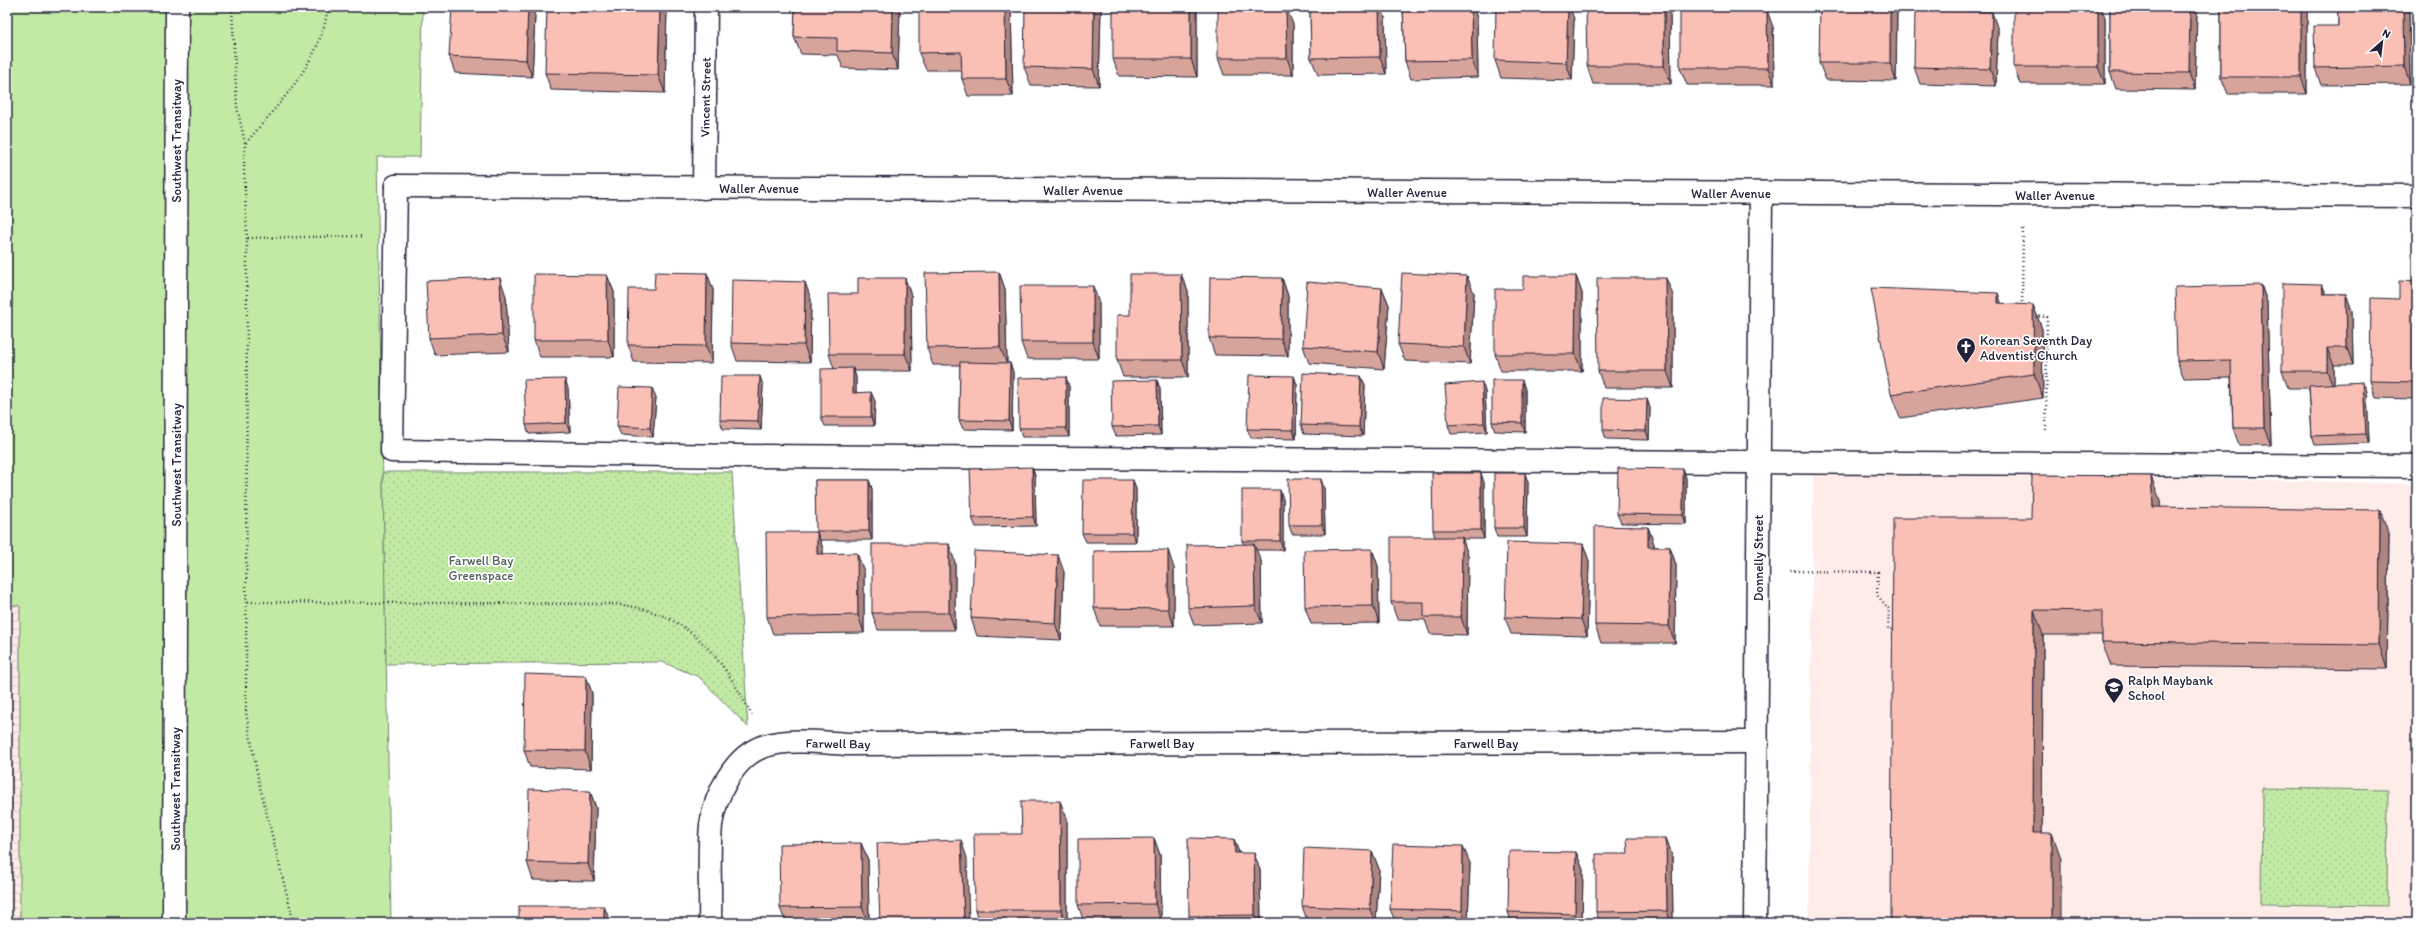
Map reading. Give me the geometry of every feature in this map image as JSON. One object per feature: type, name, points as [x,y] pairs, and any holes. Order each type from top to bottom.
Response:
[{"type":"street","name":"Southwest Transitway","points":[[174,923],[177,7]]},
{"type":"street","name":"Vincent Street","points":[[704,188],[706,7]]},
{"type":"street","name":"Waller Avenue","points":[[395,235],[396,186],[2417,196]]},
{"type":"street","name":"Donnelly Street","points":[[1755,923],[1761,193]]},
{"type":"street","points":[[395,235],[392,451],[745,456],[2417,466]]},
{"type":"street","name":"Farwell Bay","points":[[710,923],[711,825],[718,802],[726,782],[738,764],[751,751],[766,745],[804,742],[850,744],[1757,742]]},
{"type":"path","points":[[232,7],[237,107],[245,143],[244,169],[248,238],[248,602],[246,713],[250,741],[294,923]]},
{"type":"path","points":[[245,143],[304,72],[326,22],[328,7]]},
{"type":"path","points":[[2022,308],[2023,195]]},
{"type":"path","points":[[248,238],[395,235]]},
{"type":"path","points":[[2028,315],[2047,316],[2046,464]]},
{"type":"path","points":[[1758,571],[1878,572],[1877,595],[1889,609],[1888,629],[1902,630]]},
{"type":"path","points":[[248,602],[606,604],[639,606],[681,625],[704,642],[736,684],[766,745]]},
{"type":"shaded area","name":"Ralph Maybank School","points":[[1813,468],[2417,484],[2417,923],[1809,923]]},
{"type":"shaded area","points":[[7,605],[20,605],[20,923],[7,923]]},
{"type":"green space","points":[[7,7],[423,7],[420,157],[377,157],[391,923],[20,923],[20,606],[7,605]]},
{"type":"green space","name":"Farwell Bay Greenspace","points":[[383,472],[732,472],[748,727],[699,677],[662,662],[386,664]]},
{"type":"green space","points":[[2262,788],[2388,790],[2387,906],[2261,904]]},
{"type":"building","points":[[452,7],[528,7],[526,60],[449,56]]},
{"type":"building","points":[[547,7],[660,7],[658,75],[545,73]]},
{"type":"building","points":[[795,7],[893,7],[892,53],[837,51],[837,38],[794,37]]},
{"type":"building","points":[[919,7],[1005,7],[1006,79],[962,79],[961,52],[919,53]]},
{"type":"building","points":[[1025,7],[1094,7],[1093,69],[1024,67]]},
{"type":"building","points":[[1113,7],[1191,7],[1191,59],[1113,59]]},
{"type":"building","points":[[1218,7],[1286,7],[1287,58],[1218,58]]},
{"type":"building","points":[[1310,7],[1379,7],[1380,57],[1311,58]]},
{"type":"building","points":[[1403,7],[1471,7],[1472,60],[1405,61]]},
{"type":"building","points":[[1496,7],[1568,7],[1566,63],[1495,60]]},
{"type":"building","points":[[1586,7],[1664,7],[1664,66],[1587,66]]},
{"type":"building","points":[[1820,7],[1890,7],[1890,63],[1819,63]]},
{"type":"building","points":[[2014,7],[2098,7],[2098,67],[2014,67]]},
{"type":"building","points":[[2110,7],[2190,7],[2189,73],[2110,72]]},
{"type":"building","points":[[2221,7],[2301,7],[2301,77],[2221,77]]},
{"type":"building","points":[[2338,7],[2403,7],[2404,66],[2315,68],[2314,26],[2338,26]]},
{"type":"building","points":[[1767,10],[1768,68],[1680,68],[1680,11]]},
{"type":"building","points":[[1915,10],[1992,12],[1990,69],[1914,67]]},
{"type":"building","points":[[655,272],[707,273],[706,346],[628,345],[629,289],[654,289]]},
{"type":"building","points":[[999,272],[1000,347],[927,348],[925,273]]},
{"type":"building","points":[[1402,273],[1467,276],[1464,347],[1398,344]]},
{"type":"building","points":[[534,274],[607,275],[608,340],[534,340]]},
{"type":"building","points":[[1130,274],[1181,274],[1182,360],[1117,360],[1117,315],[1130,315]]},
{"type":"building","points":[[1523,276],[1576,276],[1575,354],[1495,354],[1495,289],[1523,289]]},
{"type":"building","points":[[1210,277],[1282,278],[1281,339],[1209,338]]},
{"type":"building","points":[[500,278],[502,335],[429,338],[426,281]]},
{"type":"building","points":[[858,278],[905,278],[905,354],[829,354],[828,294],[858,294]]},
{"type":"building","points":[[1597,278],[1666,278],[1667,371],[1598,371]]},
{"type":"building","points":[[732,280],[805,282],[804,345],[731,343]]},
{"type":"building","points":[[2399,281],[2417,282],[2417,382],[2370,381],[2371,298],[2399,299]]},
{"type":"building","points":[[1307,282],[1382,288],[1378,352],[1303,346]]},
{"type":"building","points":[[2282,283],[2322,284],[2323,294],[2346,294],[2347,348],[2327,348],[2327,371],[2282,371]]},
{"type":"building","points":[[2261,285],[2264,428],[2233,428],[2231,360],[2177,361],[2175,287]]},
{"type":"building","points":[[1020,286],[1093,286],[1093,342],[1021,342]]},
{"type":"building","name":"Korean Seventh Day Adventist Church","points":[[1871,288],[1998,293],[1998,303],[2033,305],[2034,374],[1891,394]]},
{"type":"building","points":[[960,362],[1010,363],[1009,421],[959,420]]},
{"type":"building","points":[[853,368],[853,393],[871,392],[871,417],[821,417],[821,369]]},
{"type":"building","points":[[1303,373],[1361,376],[1359,427],[1301,425]]},
{"type":"building","points":[[1249,375],[1294,376],[1293,430],[1247,429]]},
{"type":"building","points":[[721,376],[760,376],[758,421],[720,420]]},
{"type":"building","points":[[1066,377],[1066,428],[1019,428],[1018,378]]},
{"type":"building","points":[[565,379],[566,423],[526,425],[524,380]]},
{"type":"building","points":[[1157,380],[1158,426],[1112,427],[1111,381]]},
{"type":"building","points":[[1492,380],[1522,380],[1522,423],[1492,422]]},
{"type":"building","points":[[1482,382],[1484,423],[1448,425],[1445,385]]},
{"type":"building","points":[[2363,382],[2366,434],[2312,436],[2309,385]]},
{"type":"building","points":[[619,387],[652,388],[650,428],[617,426]]},
{"type":"building","points":[[1603,398],[1647,399],[1646,431],[1603,430]]},
{"type":"building","points":[[1032,467],[1033,517],[972,518],[970,469]]},
{"type":"building","points":[[1618,468],[1683,469],[1683,515],[1617,514]]},
{"type":"building","points":[[1432,473],[1481,473],[1481,530],[1433,530]]},
{"type":"building","points":[[1494,473],[1525,473],[1524,528],[1494,528]]},
{"type":"building","points":[[2032,475],[2151,476],[2153,507],[2380,510],[2379,645],[2102,642],[2102,611],[2034,610],[2033,833],[2052,833],[2052,923],[1891,923],[1893,518],[2031,518]]},
{"type":"building","points":[[1288,479],[1321,479],[1322,525],[1289,525]]},
{"type":"building","points":[[815,480],[869,480],[869,531],[816,531]]},
{"type":"building","points":[[1083,480],[1133,480],[1132,533],[1082,533]]},
{"type":"building","points":[[1242,490],[1280,490],[1280,541],[1242,541]]},
{"type":"building","points":[[1595,526],[1648,527],[1648,547],[1670,547],[1669,626],[1595,625]]},
{"type":"building","points":[[766,532],[817,532],[817,554],[857,553],[858,615],[767,617]]},
{"type":"building","points":[[1391,537],[1462,537],[1461,617],[1424,617],[1424,602],[1391,602]]},
{"type":"building","points":[[1507,542],[1583,544],[1581,619],[1505,617]]},
{"type":"building","points":[[872,544],[949,544],[949,613],[872,613]]},
{"type":"building","points":[[1254,544],[1255,606],[1188,608],[1187,545]]},
{"type":"building","points":[[1372,549],[1373,606],[1305,607],[1304,550]]},
{"type":"building","points":[[1168,550],[1168,609],[1094,608],[1094,551]]},
{"type":"building","points":[[974,551],[1058,555],[1055,623],[971,618]]},
{"type":"building","points":[[525,674],[586,676],[585,751],[524,750]]},
{"type":"building","points":[[529,789],[590,791],[588,864],[527,862]]},
{"type":"building","points":[[1021,801],[1060,801],[1061,910],[975,910],[974,834],[1022,834]]},
{"type":"building","points":[[1154,838],[1155,904],[1078,905],[1078,839]]},
{"type":"building","points":[[1188,838],[1234,839],[1235,853],[1254,853],[1255,915],[1189,916]]},
{"type":"building","points":[[1627,838],[1666,838],[1667,911],[1596,912],[1596,854],[1628,854]]},
{"type":"building","points":[[961,840],[964,923],[880,923],[877,843]]},
{"type":"building","points":[[861,843],[862,907],[780,908],[779,844]]},
{"type":"building","points":[[1393,844],[1463,846],[1462,911],[1390,909]]},
{"type":"building","points":[[1304,848],[1372,851],[1370,909],[1302,906]]},
{"type":"building","points":[[1509,851],[1576,852],[1575,914],[1508,912]]},
{"type":"building","points":[[519,906],[604,906],[604,923],[519,923]]},
{"type":"place","name":"Korean Seventh Day Adventist Church","points":[[1966,364]]},
{"type":"place","name":"Ralph Maybank School","points":[[2114,704]]}]
